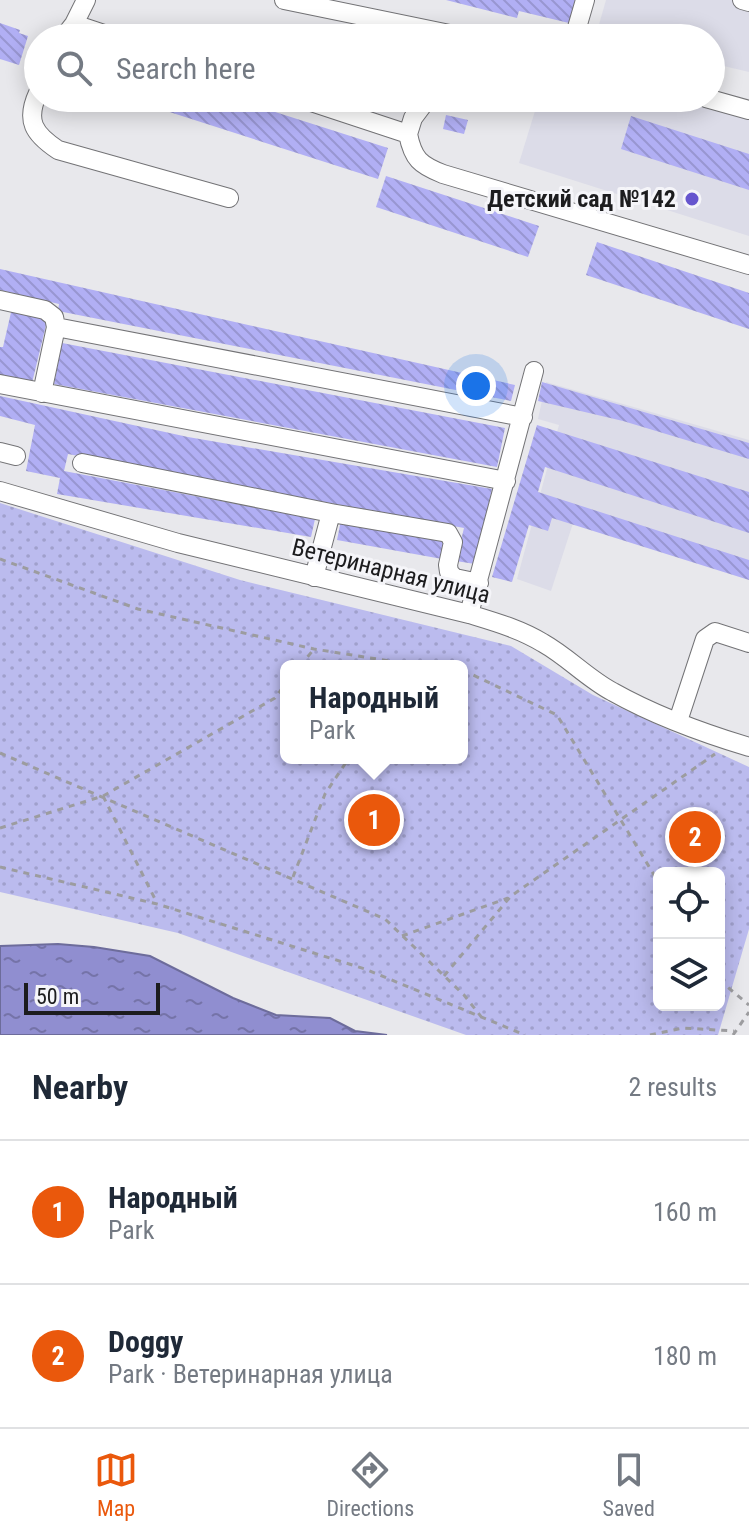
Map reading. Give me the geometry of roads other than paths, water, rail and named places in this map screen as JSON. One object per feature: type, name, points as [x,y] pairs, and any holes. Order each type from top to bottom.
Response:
[{"type":"street","points":[[73,24],[86,0]]},
{"type":"street","points":[[289,0],[401,24]]},
{"type":"street","points":[[578,24],[585,0]]},
{"type":"street","points":[[742,0],[749,2]]},
{"type":"street","points":[[725,103],[749,110]]},
{"type":"street","points":[[32,112],[36,133],[58,150],[229,198]]},
{"type":"street","points":[[341,112],[408,134]]},
{"type":"street","points":[[418,112],[408,134],[416,158],[426,167],[749,265]]},
{"type":"street","points":[[2,306],[45,310],[53,314],[56,327],[42,393]]},
{"type":"street","points":[[56,327],[523,417]]},
{"type":"street","points":[[469,614],[534,371]]},
{"type":"street","points":[[0,384],[506,481]]},
{"type":"street","points":[[82,463],[448,533],[453,542],[449,572],[455,578],[479,583]]},
{"type":"street","name":"Ветеринарная улица","points":[[0,491],[178,543],[512,627],[545,644],[610,691],[741,744]]},
{"type":"street","points":[[314,577],[331,513]]},
{"type":"street","points":[[678,721],[694,667],[708,635],[715,632],[749,643]]},
{"type":"water","points":[[58,944],[150,956],[233,998],[276,1015],[330,1018],[355,1031],[387,1035],[0,1035],[0,946]]},
{"type":"place","name":"Детский сад №142","points":[[692,199]]},
{"type":"place","name":"Народный","points":[[374,820]]},
{"type":"place","name":"Doggy","points":[[695,837]]}]
